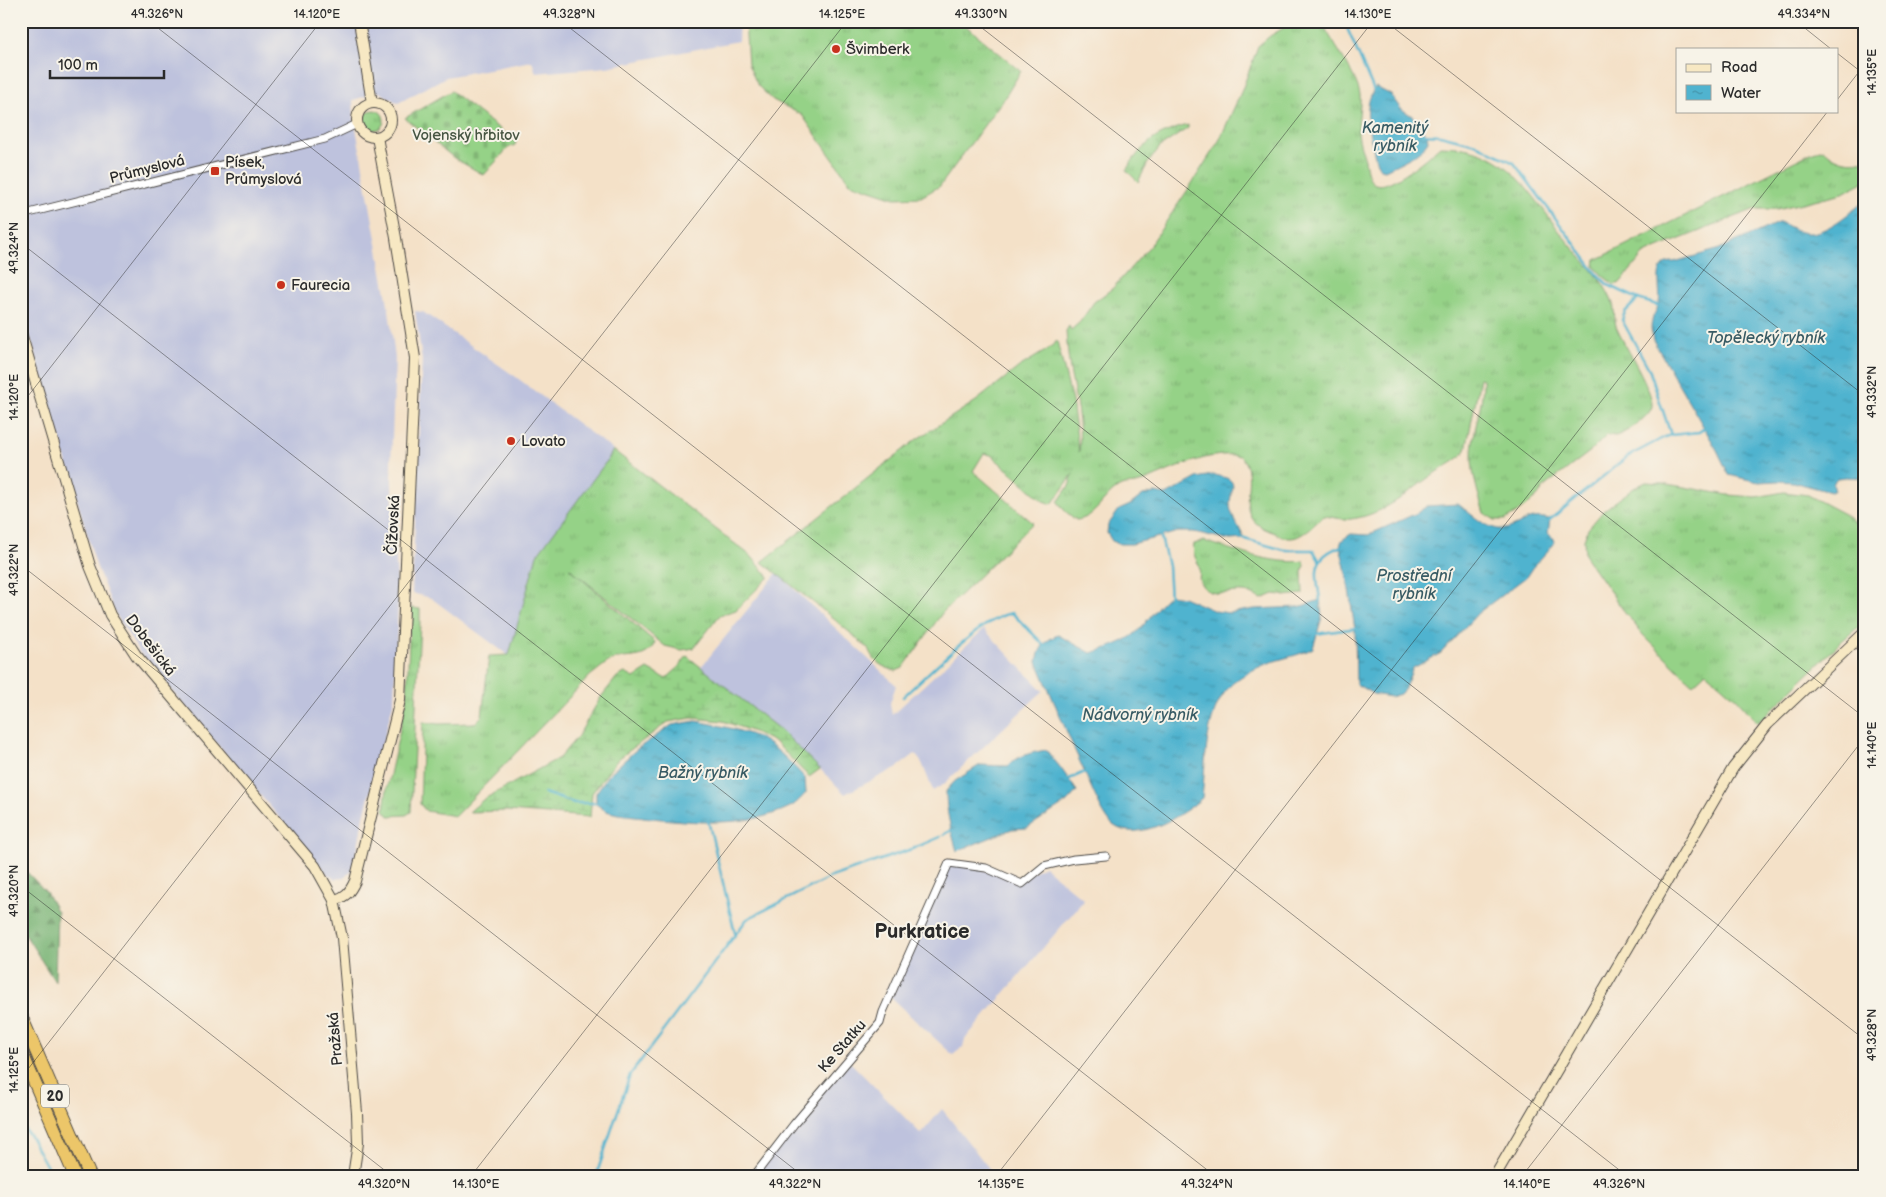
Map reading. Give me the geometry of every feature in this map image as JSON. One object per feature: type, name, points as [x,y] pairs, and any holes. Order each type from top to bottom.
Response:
[{"type":"highway","name":"20","points":[[21,1016],[90,1176]]},
{"type":"highway","name":"20","points":[[21,1051],[75,1176]]},
{"type":"street","points":[[359,21],[372,103]]},
{"type":"street","points":[[372,103],[385,107],[391,118],[389,129],[377,137],[366,136],[360,131],[357,124],[356,117],[360,110],[365,105],[372,103]]},
{"type":"street","name":"Průmyslová","points":[[21,215],[325,139],[357,124]]},
{"type":"street","name":"Čížovská","points":[[334,900],[343,898],[347,894],[358,873],[400,700],[415,358],[396,238],[377,137]]},
{"type":"street","name":"Dobešická","points":[[21,333],[90,566],[110,614],[136,655],[315,866],[334,900]]},
{"type":"street","points":[[1495,1176],[1733,768],[1768,724],[1865,632]]},
{"type":"street","name":"Ke Statku","points":[[754,1176],[794,1124],[880,1023],[883,1012],[944,878],[949,863],[986,868],[1022,884],[1044,866],[1074,859],[1106,856]]},
{"type":"street","name":"Pražská","points":[[334,900],[342,938],[357,1113],[358,1143],[353,1176]]},
{"type":"shaded area","points":[[21,21],[739,21],[738,41],[607,67],[536,73],[532,61],[446,77],[398,103],[379,92],[353,100],[354,117],[389,310],[395,358],[391,465],[398,602],[394,700],[364,816],[353,870],[343,878],[335,879],[327,874],[139,652],[115,613],[96,565],[21,306]]},
{"type":"shaded area","points":[[415,311],[423,312],[516,377],[613,450],[537,555],[509,656],[431,598],[412,593],[422,360]]},
{"type":"shaded area","points":[[777,573],[896,685],[890,703],[892,715],[984,629],[1043,691],[944,784],[933,791],[922,763],[915,754],[898,767],[845,794],[784,733],[701,667]]},
{"type":"shaded area","points":[[959,862],[1017,880],[1044,866],[1084,900],[965,1039],[963,1047],[953,1055],[890,997],[949,863]]},
{"type":"shaded area","points":[[848,1060],[921,1134],[942,1109],[995,1176],[754,1176]]},
{"type":"green space","points":[[745,21],[960,21],[1021,71],[1007,94],[940,186],[921,197],[895,198],[850,183],[802,115],[773,100],[758,86],[748,64]]},
{"type":"green space","points":[[1295,21],[1320,22],[1355,79],[1360,95],[1359,137],[1368,173],[1375,184],[1382,185],[1399,177],[1419,164],[1440,146],[1464,148],[1484,154],[1501,163],[1516,176],[1608,292],[1613,305],[1616,328],[1638,369],[1651,399],[1652,406],[1647,415],[1619,435],[1607,435],[1592,450],[1545,486],[1537,497],[1518,512],[1505,520],[1495,520],[1484,513],[1476,487],[1472,460],[1473,439],[1483,389],[1483,379],[1480,378],[1466,450],[1460,457],[1396,501],[1374,513],[1351,519],[1324,516],[1303,534],[1294,538],[1284,537],[1270,531],[1257,524],[1250,516],[1248,506],[1248,475],[1246,465],[1240,456],[1228,455],[1203,459],[1140,483],[1121,486],[1095,511],[1083,519],[1076,520],[1058,502],[1069,486],[1073,474],[1052,504],[1043,501],[991,455],[984,453],[973,471],[1033,523],[943,612],[903,668],[896,671],[882,666],[875,660],[868,648],[762,562],[917,439],[976,401],[1019,367],[1047,350],[1057,341],[1072,401],[1079,452],[1079,420],[1069,365],[1066,331],[1069,326],[1071,330],[1080,322],[1094,302],[1113,288],[1149,247],[1220,139],[1242,90],[1258,46],[1270,36]]},
{"type":"green space","name":"Vojenský hřbitov","points":[[451,91],[516,142],[515,145],[508,148],[484,175],[454,158],[405,118]]},
{"type":"green space","points":[[374,110],[381,113],[384,120],[381,127],[374,130],[367,127],[364,120],[367,113]]},
{"type":"green space","points":[[1188,125],[1188,128],[1160,147],[1148,163],[1138,182],[1126,170],[1139,152],[1152,140],[1167,132]]},
{"type":"green space","points":[[1824,149],[1838,159],[1854,162],[1865,160],[1865,181],[1843,193],[1777,209],[1755,209],[1655,249],[1643,255],[1620,283],[1614,285],[1595,267],[1596,260],[1813,152]]},
{"type":"green space","points":[[613,450],[751,556],[769,577],[736,610],[720,615],[694,648],[682,650],[665,646],[569,568],[655,642],[651,649],[647,653],[635,657],[610,661],[591,675],[455,816],[426,811],[420,804],[423,722],[439,724],[475,723],[482,716],[489,656],[509,655],[537,555]]},
{"type":"green space","points":[[1646,482],[1662,483],[1728,495],[1756,497],[1784,492],[1808,495],[1844,514],[1865,532],[1865,621],[1758,723],[1737,699],[1706,672],[1693,684],[1643,635],[1585,556],[1584,539],[1588,529],[1604,510],[1634,488]]},
{"type":"green space","points":[[1204,541],[1267,559],[1292,562],[1304,561],[1305,566],[1302,571],[1303,594],[1285,596],[1274,594],[1262,599],[1245,592],[1214,593],[1209,591],[1200,582],[1200,568],[1194,551],[1194,544]]},
{"type":"green space","points":[[410,609],[420,609],[420,622],[411,812],[406,815],[389,816],[384,810],[407,698]]},
{"type":"green space","points":[[687,656],[784,733],[820,769],[809,777],[776,743],[754,732],[723,721],[692,718],[668,722],[618,759],[592,793],[590,817],[507,811],[469,812],[484,799],[559,758],[578,736],[601,697],[617,677],[625,673],[634,678],[648,669],[666,679]]},
{"type":"green space","points":[[21,866],[46,892],[57,912],[55,982],[21,928]]},
{"type":"water","name":"Kamenitý rybník","points":[[1376,87],[1391,95],[1400,108],[1412,116],[1427,135],[1428,141],[1415,154],[1385,170],[1380,169],[1377,164],[1368,125],[1368,104]]},
{"type":"water","name":"Topělecký rybník","points":[[1865,201],[1865,407],[1861,410],[1865,433],[1865,478],[1837,478],[1833,483],[1835,490],[1831,492],[1793,482],[1758,482],[1729,475],[1717,450],[1653,340],[1651,326],[1659,303],[1659,277],[1662,266],[1717,250],[1780,222],[1793,229],[1814,233],[1830,227]]},
{"type":"water","points":[[1212,475],[1223,477],[1232,483],[1231,511],[1244,539],[1230,540],[1194,532],[1178,532],[1132,544],[1120,544],[1112,541],[1107,533],[1108,525],[1119,510],[1130,505],[1143,495],[1155,493],[1166,495],[1197,478]]},
{"type":"water","name":"Prostřední rybník","points":[[1458,504],[1486,525],[1499,529],[1512,527],[1535,518],[1550,519],[1548,533],[1554,540],[1554,544],[1526,577],[1478,613],[1441,653],[1413,668],[1404,690],[1400,694],[1390,697],[1373,694],[1356,684],[1355,630],[1347,576],[1340,546],[1342,540],[1351,534],[1368,535],[1417,513],[1427,506]]},
{"type":"water","name":"Nádvorný rybník","points":[[1170,595],[1183,597],[1215,611],[1229,613],[1255,609],[1299,607],[1320,600],[1322,617],[1313,648],[1251,671],[1233,683],[1221,698],[1215,711],[1208,740],[1202,798],[1184,812],[1160,825],[1135,831],[1123,830],[1110,822],[1098,803],[1037,662],[1038,657],[1046,642],[1058,635],[1091,653],[1122,641],[1137,632]]},
{"type":"water","name":"Bažný rybník","points":[[696,721],[735,729],[757,737],[771,745],[805,778],[806,793],[792,806],[772,814],[729,822],[683,821],[618,814],[606,811],[596,804],[596,793],[608,775],[637,749],[672,725]]},
{"type":"water","points":[[1046,750],[1077,791],[1067,802],[1027,828],[1012,829],[957,851],[949,821],[946,791],[955,781],[980,765],[1008,766],[1016,759],[1025,755]]},
{"type":"waterway","points":[[1344,21],[1375,93]]},
{"type":"waterway","points":[[1423,134],[1440,135],[1476,144],[1514,163],[1598,275],[1608,285],[1638,299]]},
{"type":"waterway","points":[[1660,306],[1638,299],[1625,312],[1622,320],[1649,369],[1671,435]]},
{"type":"waterway","points":[[1547,522],[1627,457],[1663,438],[1671,435],[1699,432],[1707,426]]},
{"type":"waterway","points":[[1160,533],[1168,566],[1170,599]]},
{"type":"waterway","points":[[1241,538],[1284,550],[1313,550],[1319,560]]},
{"type":"waterway","points":[[1320,601],[1317,576],[1318,565],[1327,553],[1343,546]]},
{"type":"waterway","points":[[903,697],[955,649],[986,625],[1000,617],[1012,613],[1045,646]]},
{"type":"waterway","points":[[1315,634],[1357,628]]},
{"type":"waterway","points":[[1067,780],[1087,771]]},
{"type":"waterway","points":[[544,793],[574,803],[599,803]]},
{"type":"waterway","points":[[708,820],[735,933]]},
{"type":"waterway","points":[[943,835],[952,830]]},
{"type":"waterway","points":[[596,1176],[630,1075],[747,919],[831,877],[912,849],[940,837]]},
{"type":"waterway","points":[[21,1125],[30,1136],[52,1176]]},
{"type":"place","name":"Švimberk","points":[[836,49]]},
{"type":"place","name":"Písek, Průmyslová","points":[[215,171]]},
{"type":"place","name":"Faurecia","points":[[281,285]]},
{"type":"place","name":"Lovato","points":[[511,441]]},
{"type":"district","name":"Purkratice","points":[[922,931]]}]
